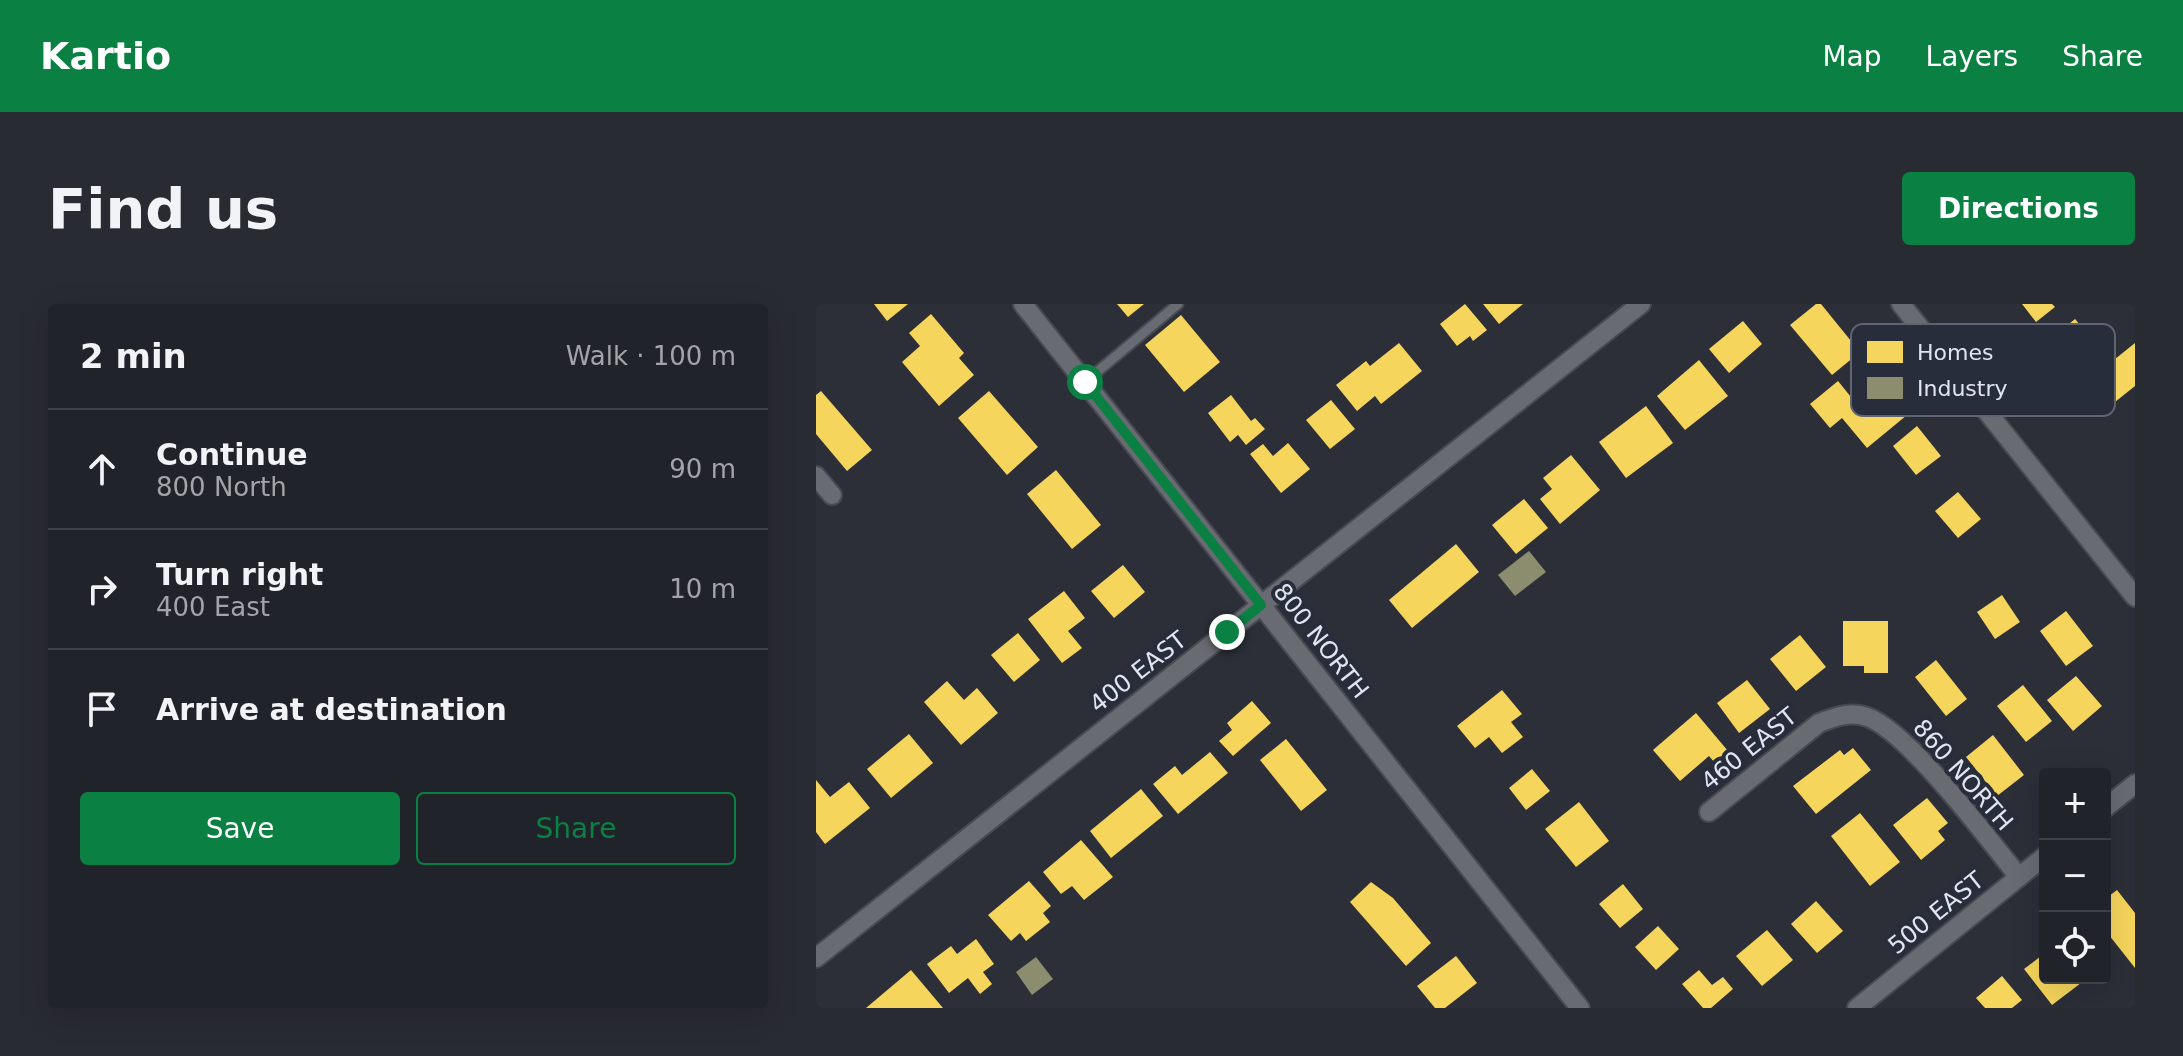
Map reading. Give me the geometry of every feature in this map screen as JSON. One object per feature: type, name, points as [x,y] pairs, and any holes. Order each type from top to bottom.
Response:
[{"type":"street","name":"800 NORTH","points":[[1023,304],[1580,1008]]},
{"type":"street","name":"400 EAST","points":[[816,958],[1641,304]]},
{"type":"street","points":[[1901,304],[1917,324]]},
{"type":"street","points":[[1990,416],[2135,597]]},
{"type":"street","points":[[816,476],[832,495]]},
{"type":"street","name":"460 EAST","points":[[1709,812],[1819,723],[1837,715],[1864,715]]},
{"type":"street","name":"860 NORTH","points":[[1864,715],[1885,725],[1908,745],[2019,877]]},
{"type":"street","points":[[2111,803],[2135,784]]},
{"type":"street","name":"500 EAST","points":[[1857,1008],[2039,861]]},
{"type":"lane","points":[[1085,382],[1178,304]]},
{"type":"building: Homes","points":[[874,304],[908,304],[887,321]]},
{"type":"building: Homes","points":[[1117,304],[1144,304],[1128,317]]},
{"type":"building: Homes","points":[[1465,304],[1487,330],[1473,341],[1470,336],[1457,346],[1440,324]]},
{"type":"building: Homes","points":[[1483,304],[1523,304],[1499,324]]},
{"type":"building: Homes","points":[[1816,304],[1821,304],[1851,341],[1851,359],[1832,375],[1790,325]]},
{"type":"building: Homes","points":[[2022,304],[2052,304],[2055,307],[2036,322]]},
{"type":"building: Homes","points":[[931,314],[964,353],[959,358],[974,375],[939,406],[902,362],[920,346],[909,333]]},
{"type":"building: Homes","points":[[1181,315],[1220,362],[1184,392],[1145,345]]},
{"type":"building: Homes","points":[[1743,321],[1762,344],[1729,373],[1709,349]]},
{"type":"building: Homes","points":[[1399,343],[1422,371],[1381,404],[1375,396],[1357,411],[1336,385],[1366,361],[1370,366]]},
{"type":"building: Homes","points":[[2135,343],[2135,386],[2115,402],[2115,359]]},
{"type":"building: Homes","points":[[1699,360],[1728,396],[1685,430],[1657,396]]},
{"type":"building: Homes","points":[[1838,381],[1851,397],[1851,416],[1906,416],[1867,448],[1842,418],[1830,428],[1810,404]]},
{"type":"building: Homes","points":[[821,391],[872,450],[847,471],[816,434],[816,395]]},
{"type":"building: Homes","points":[[989,391],[1038,447],[1007,475],[958,418]]},
{"type":"building: Homes","points":[[1231,395],[1251,421],[1255,418],[1265,429],[1246,445],[1238,435],[1230,442],[1208,413]]},
{"type":"building: Homes","points":[[1331,400],[1355,429],[1330,449],[1306,420]]},
{"type":"building: Homes","points":[[1646,406],[1673,443],[1626,478],[1599,442]]},
{"type":"building: Homes","points":[[1917,426],[1941,456],[1916,475],[1893,446]]},
{"type":"building: Homes","points":[[1288,443],[1310,469],[1281,493],[1250,454],[1263,444],[1273,456]]},
{"type":"building: Homes","points":[[1571,455],[1600,490],[1560,524],[1540,499],[1552,489],[1543,478]]},
{"type":"building: Homes","points":[[1056,470],[1101,525],[1072,549],[1027,494]]},
{"type":"building: Homes","points":[[1958,492],[1981,519],[1958,538],[1935,511]]},
{"type":"building: Homes","points":[[1524,499],[1548,528],[1516,554],[1492,525]]},
{"type":"building: Homes","points":[[1456,544],[1479,572],[1412,628],[1389,600]]},
{"type":"building: Homes","points":[[1123,565],[1145,592],[1114,618],[1091,591]]},
{"type":"building: Homes","points":[[1064,591],[1085,618],[1068,631],[1082,648],[1062,663],[1028,619]]},
{"type":"building: Homes","points":[[2002,595],[2020,622],[1995,639],[1977,612]]},
{"type":"building: Homes","points":[[2066,611],[2093,646],[2066,666],[2040,631]]},
{"type":"building: Homes","points":[[1843,621],[1888,621],[1888,673],[1864,673],[1864,666],[1843,666]]},
{"type":"building: Homes","points":[[1018,633],[1040,660],[1014,682],[991,655]]},
{"type":"building: Homes","points":[[1800,635],[1826,667],[1796,691],[1770,659]]},
{"type":"building: Homes","points":[[1936,660],[1967,699],[1946,716],[1915,677]]},
{"type":"building: Homes","points":[[2076,676],[2102,706],[2073,731],[2047,700]]},
{"type":"building: Homes","points":[[1747,680],[1770,709],[1739,733],[1717,703]]},
{"type":"building: Homes","points":[[947,681],[964,700],[977,688],[998,713],[961,745],[924,702]]},
{"type":"building: Homes","points":[[2023,685],[2052,721],[2026,742],[1997,706]]},
{"type":"building: Homes","points":[[1502,690],[1522,714],[1511,722],[1523,737],[1502,753],[1489,737],[1475,748],[1457,726]]},
{"type":"building: Homes","points":[[1252,701],[1271,723],[1233,756],[1219,741],[1232,730],[1227,723]]},
{"type":"building: Homes","points":[[1696,713],[1728,751],[1714,762],[1709,756],[1680,781],[1653,750]]},
{"type":"building: Homes","points":[[909,734],[933,763],[891,798],[867,769]]},
{"type":"building: Homes","points":[[1993,735],[2024,775],[1997,796],[1966,757]]},
{"type":"building: Homes","points":[[1286,739],[1327,790],[1301,811],[1260,760]]},
{"type":"building: Homes","points":[[1853,748],[1871,770],[1816,814],[1793,786],[1840,750],[1844,755]]},
{"type":"building: Homes","points":[[1210,752],[1228,773],[1178,814],[1153,784],[1175,766],[1182,775]]},
{"type":"building: Homes","points":[[1532,769],[1550,791],[1526,810],[1509,788]]},
{"type":"building: Homes","points":[[816,780],[830,797],[849,782],[870,808],[825,844],[816,832]]},
{"type":"building: Homes","points":[[1141,789],[1163,816],[1111,858],[1090,831]]},
{"type":"building: Homes","points":[[1927,798],[1948,823],[1938,831],[1945,840],[1921,860],[1893,825]]},
{"type":"building: Homes","points":[[1579,802],[1609,841],[1576,867],[1545,829]]},
{"type":"building: Homes","points":[[1860,813],[1900,862],[1870,886],[1831,836]]},
{"type":"building: Homes","points":[[1081,840],[1113,877],[1084,900],[1072,886],[1061,894],[1043,872]]},
{"type":"building: Homes","points":[[1029,881],[1051,906],[1043,913],[1050,922],[1026,941],[1020,933],[1011,941],[988,915]]},
{"type":"building: Homes","points":[[1371,882],[1393,898],[1431,943],[1406,966],[1350,902]]},
{"type":"building: Homes","points":[[1623,884],[1643,909],[1620,928],[1599,904]]},
{"type":"building: Homes","points":[[2117,890],[2135,913],[2135,968],[2111,938],[2111,894]]},
{"type":"building: Homes","points":[[1816,901],[1843,931],[1817,953],[1791,924]]},
{"type":"building: Homes","points":[[1658,926],[1679,949],[1656,970],[1635,947]]},
{"type":"building: Homes","points":[[1767,930],[1793,960],[1762,986],[1736,956]]},
{"type":"building: Homes","points":[[976,939],[994,964],[983,972],[992,984],[980,994],[968,978],[949,993],[927,964],[951,946],[957,954]]},
{"type":"building: Homes","points":[[1456,956],[1477,983],[1445,1008],[1435,1008],[1417,986]]},
{"type":"building: Homes","points":[[2039,958],[2039,984],[2080,984],[2052,1005],[2024,969]]},
{"type":"building: Homes","points":[[911,970],[943,1008],[866,1008]]},
{"type":"building: Homes","points":[[1699,970],[1712,985],[1723,977],[1733,989],[1711,1008],[1703,1008],[1682,984]]},
{"type":"building: Homes","points":[[2002,976],[2022,1000],[2012,1008],[1985,1008],[1976,998]]},
{"type":"building: Industry","points":[[1529,551],[1546,572],[1515,596],[1498,575]]},
{"type":"building: Industry","points":[[1036,957],[1053,979],[1032,995],[1016,972]]},
{"type":"route","points":[[1085,382],[1261,605],[1227,632]]}]
